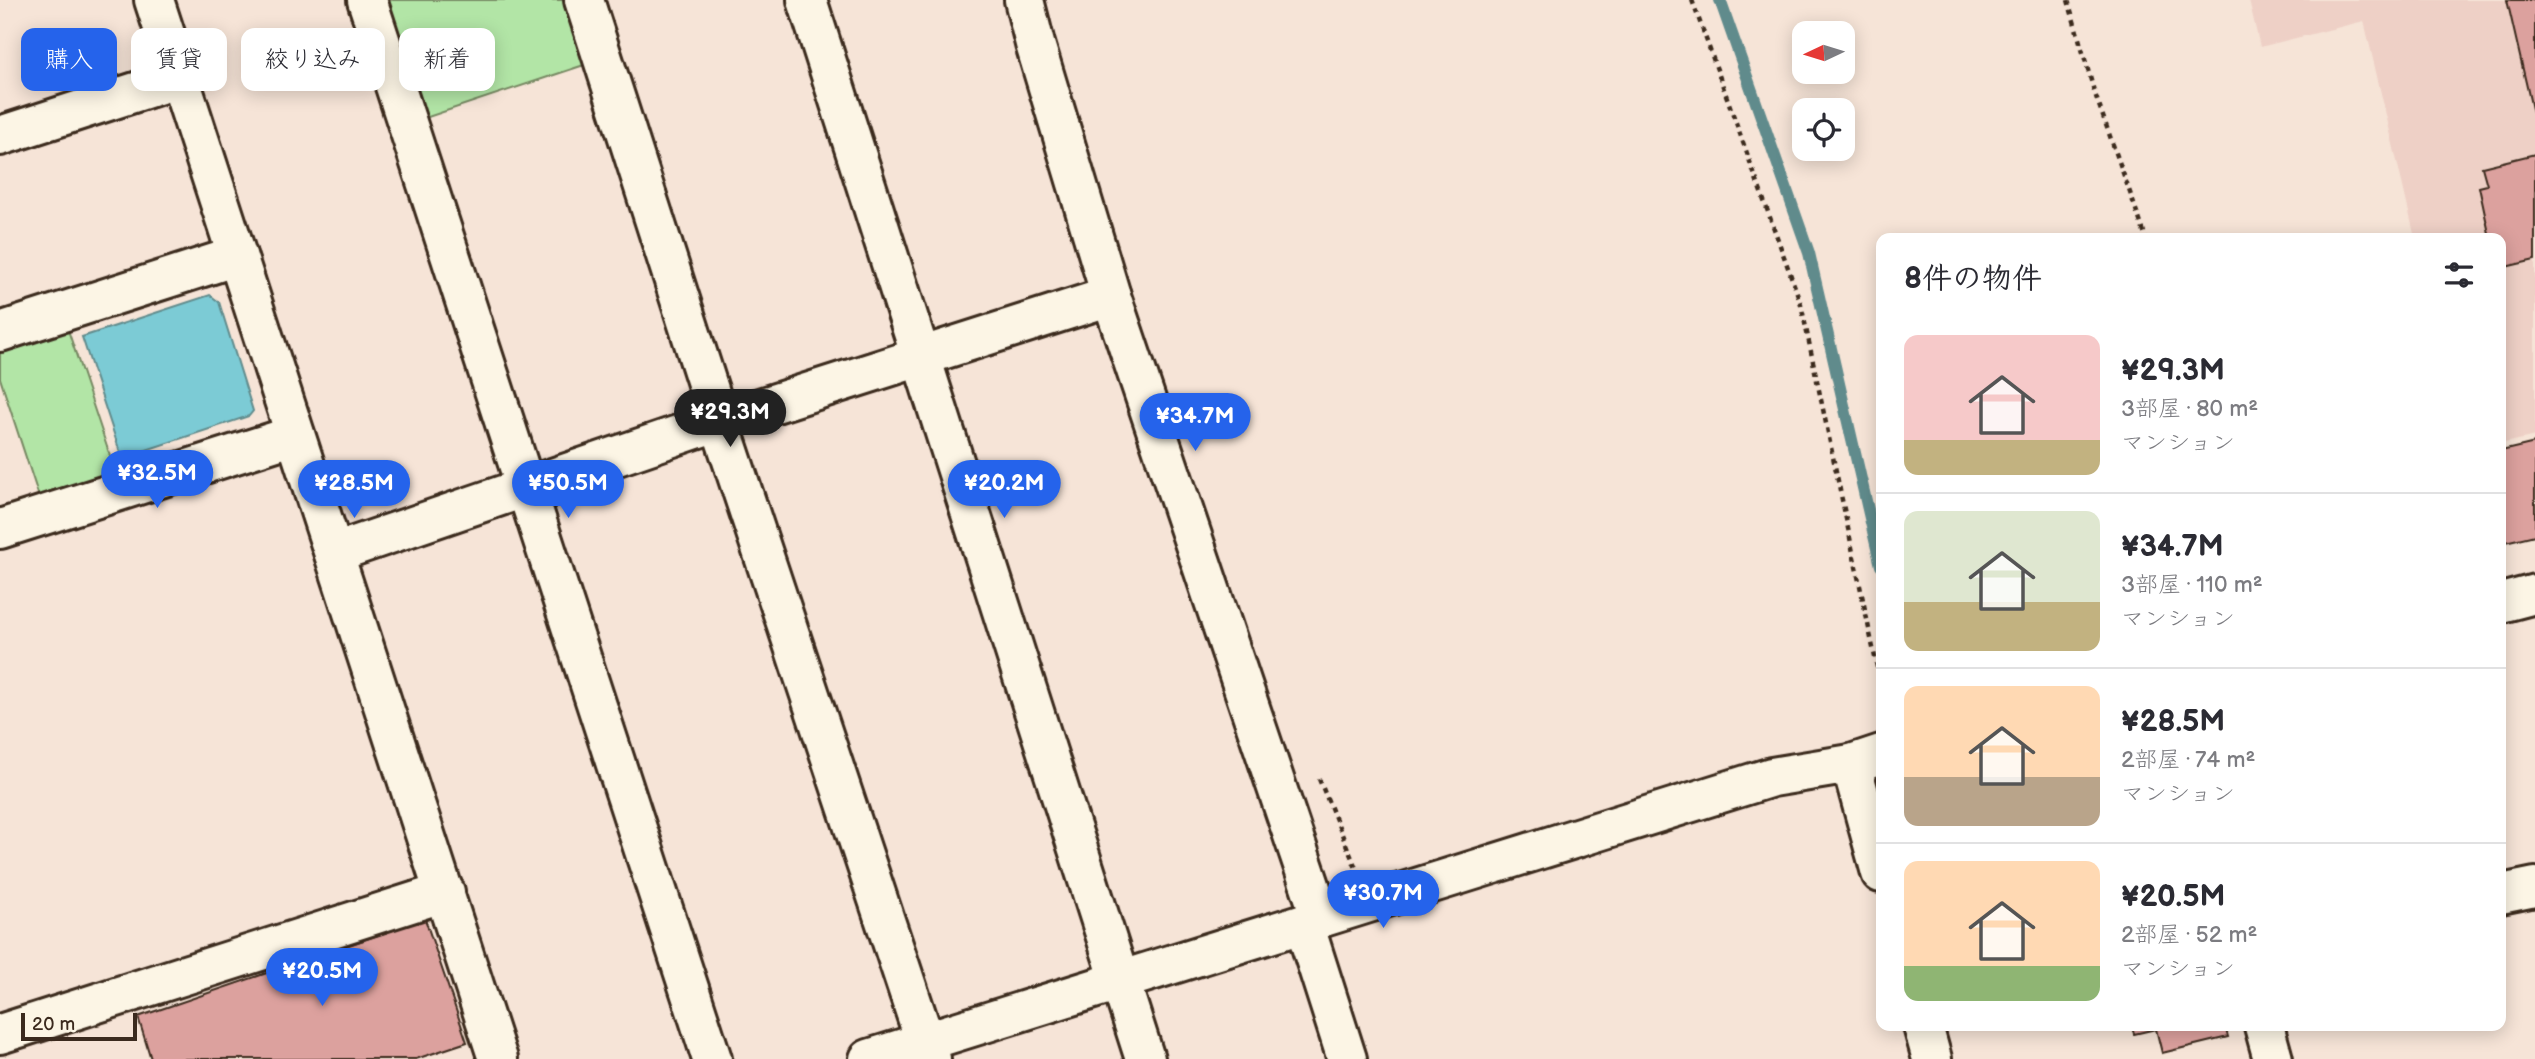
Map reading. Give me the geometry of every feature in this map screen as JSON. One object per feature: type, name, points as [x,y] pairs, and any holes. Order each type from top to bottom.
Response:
[{"type":"street","points":[[154,0],[163,28]]},
{"type":"street","points":[[367,0],[712,1059]]},
{"type":"street","points":[[584,0],[719,421],[928,1051]]},
{"type":"street","points":[[807,0],[1145,1059]]},
{"type":"street","points":[[1024,0],[1111,296],[1313,921],[1346,1059]]},
{"type":"street","points":[[0,136],[139,91]]},
{"type":"street","points":[[183,91],[498,1059]]},
{"type":"street","points":[[0,332],[237,256]]},
{"type":"street","points":[[334,553],[719,421],[1111,296]]},
{"type":"street","points":[[0,529],[295,435]]},
{"type":"street","points":[[2506,602],[2535,594]]},
{"type":"street","points":[[869,1059],[928,1051],[1120,981],[1772,777],[1866,759],[1876,835]]},
{"type":"street","points":[[2506,893],[2535,887]]},
{"type":"street","points":[[0,1034],[445,892]]},
{"type":"street","points":[[2265,1031],[2273,1059]]},
{"type":"path","points":[[1692,0],[1801,304],[1876,662]]},
{"type":"path","points":[[2068,0],[2094,91],[2144,233]]},
{"type":"shaded area","points":[[2249,0],[2535,0],[2535,436],[2506,443],[2506,233],[2414,233],[2364,21],[2260,47]]},
{"type":"green space","points":[[383,0],[570,0],[590,63],[422,119],[413,91],[495,91],[495,28],[399,28],[399,49]]},
{"type":"green space","points":[[67,327],[116,474],[40,500],[0,378],[0,349]]},
{"type":"water","points":[[210,295],[219,302],[253,411],[249,416],[122,458],[82,337]]},
{"type":"building","points":[[2507,0],[2535,0],[2535,122]]},
{"type":"building","points":[[2535,154],[2535,260],[2506,267],[2506,233],[2489,233],[2479,187],[2487,185],[2482,167]]},
{"type":"building","points":[[2535,443],[2535,535],[2506,542],[2506,450]]},
{"type":"building","points":[[425,919],[467,1042],[416,1059],[151,1059],[138,1017]]},
{"type":"building","points":[[2156,1031],[2226,1031],[2228,1037],[2162,1053]]},
{"type":"waterway","points":[[1720,0],[1809,253],[1876,544]]}]
